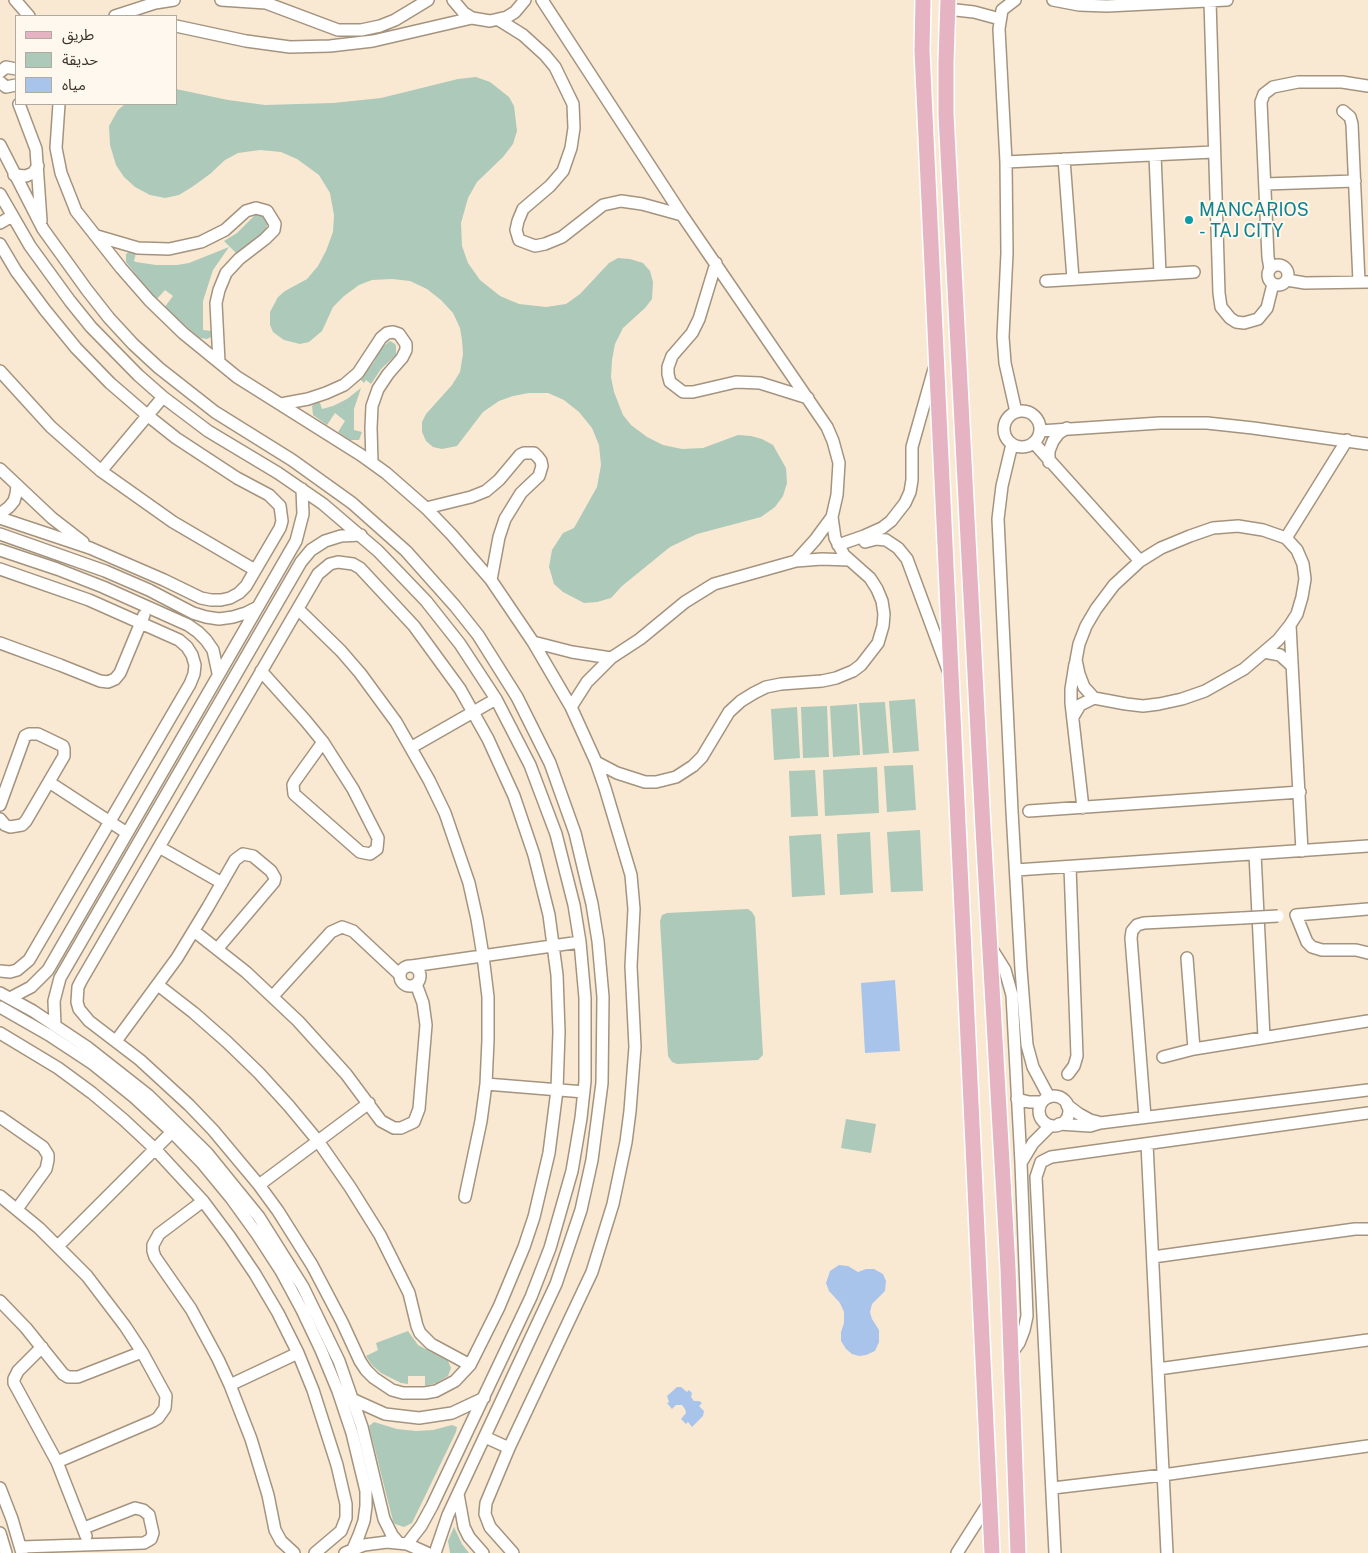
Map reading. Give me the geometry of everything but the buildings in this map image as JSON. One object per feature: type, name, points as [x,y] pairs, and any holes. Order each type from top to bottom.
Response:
[{"type":"main road","points":[[923,0],[922,51],[992,1553]]},
{"type":"main road","points":[[948,3],[946,114],[1008,1268],[1018,1553]]},
{"type":"street","points":[[15,0],[28,15]]},
{"type":"street","points":[[118,15],[155,3],[174,0]]},
{"type":"street","points":[[221,0],[266,3],[338,30],[361,30],[380,26],[395,20],[428,0]]},
{"type":"street","points":[[453,0],[464,13],[472,18],[481,20],[499,20],[515,12],[524,0]]},
{"type":"street","points":[[542,0],[682,215],[827,427],[839,463],[839,483],[832,517],[833,531],[839,548],[849,560],[870,578],[882,601],[884,614],[881,635],[875,648],[861,665],[853,671],[836,678],[781,684],[754,692],[729,712],[702,757],[693,766],[676,777],[656,782],[645,782],[617,774],[596,762]]},
{"type":"street","points":[[1015,0],[1002,10],[999,42],[1006,162],[1007,253],[1003,336],[1005,363],[1016,412]]},
{"type":"street","points":[[1053,0],[1079,5],[1107,6],[1227,0]]},
{"type":"street","points":[[1210,1],[1213,152],[1221,307],[1230,318],[1244,323],[1251,322],[1263,314],[1267,308],[1273,284]]},
{"type":"street","points":[[948,3],[1000,19]]},
{"type":"street","points":[[178,26],[246,41],[290,47],[330,46],[373,41],[472,18]]},
{"type":"street","points":[[499,20],[523,35],[545,55],[555,67],[573,104],[574,128],[572,148],[563,172],[523,209],[516,230],[519,240],[535,246],[545,244],[562,237],[603,205],[621,201],[642,204],[682,215]]},
{"type":"street","points":[[1270,269],[1278,265],[1284,267],[1287,272],[1287,280],[1282,285],[1273,284],[1268,278],[1270,269],[1261,102],[1267,91],[1277,86],[1309,81],[1342,82],[1368,86]]},
{"type":"street","points":[[0,82],[6,87],[15,90]]},
{"type":"street","points":[[19,105],[34,141],[43,229]]},
{"type":"street","points":[[59,105],[56,148],[61,173],[76,212],[149,300],[183,333],[237,377],[372,463],[426,508],[490,580],[533,642],[571,707],[596,762],[631,876],[634,918],[631,966],[635,1047],[634,1077],[626,1142],[613,1204],[592,1272],[491,1487],[485,1510],[490,1527],[513,1553]]},
{"type":"street","points":[[1287,280],[1305,283],[1363,282],[1352,124],[1350,117],[1343,111]]},
{"type":"street","points":[[0,145],[43,229],[86,290],[133,344],[186,391],[215,412],[323,480],[373,520],[413,558],[455,606],[498,666],[534,730],[553,772],[575,833],[592,904],[601,969],[604,1026],[599,1117],[590,1168],[581,1210],[568,1252],[546,1308],[444,1525],[436,1553]]},
{"type":"street","points":[[1006,162],[1213,152]]},
{"type":"street","points":[[1155,154],[1160,274]]},
{"type":"street","points":[[1064,159],[1073,279]]},
{"type":"street","points":[[14,175],[26,176],[38,166]]},
{"type":"street","points":[[1265,184],[1355,181]]},
{"type":"street","points":[[0,194],[30,246],[81,314],[114,351],[163,397],[208,431],[302,489],[361,536],[406,578],[441,618],[479,671],[514,731],[544,799],[566,869],[580,942],[585,998],[584,1086],[572,1171],[553,1239],[531,1297],[427,1516],[403,1543]]},
{"type":"street","points":[[96,236],[138,248],[169,249],[201,242],[225,230],[246,211],[256,208],[267,212],[275,224],[274,230],[239,259],[226,273],[219,290],[216,303],[218,362]]},
{"type":"street","points":[[0,223],[12,216]]},
{"type":"street","points":[[0,244],[16,271],[44,310],[76,348],[110,383],[147,415],[206,458],[269,495],[275,500],[282,513],[280,528],[246,586],[239,593],[220,600],[201,598],[90,548],[0,518]]},
{"type":"street","points":[[716,263],[699,319],[692,333],[672,356],[668,367],[670,382],[683,392],[693,392],[736,382],[760,383],[808,398]]},
{"type":"street","points":[[1046,281],[1194,272]]},
{"type":"street","points":[[281,404],[317,396],[344,385],[358,373],[381,338],[393,332],[399,334],[406,344],[406,350],[378,389],[372,406],[370,428],[372,463]]},
{"type":"street","points":[[839,548],[870,540],[878,535],[899,512],[910,492],[912,446],[936,363]]},
{"type":"street","points":[[0,371],[51,427],[101,471],[165,517],[255,570]]},
{"type":"street","points":[[101,471],[163,397]]},
{"type":"street","points":[[1023,411],[1036,417],[1040,424],[1040,431],[1034,443],[1027,447],[1019,447],[1012,444],[1006,438],[1004,431],[1005,423],[1009,416],[1023,411]]},
{"type":"street","points":[[1040,431],[1160,422],[1253,428],[1368,444]]},
{"type":"street","points":[[1049,462],[1049,451],[1053,442],[1059,434],[1068,428]]},
{"type":"street","points":[[1286,538],[1347,440]]},
{"type":"street","points":[[250,457],[262,441]]},
{"type":"street","points":[[1034,443],[1049,462],[1140,561]]},
{"type":"street","points":[[1012,444],[1002,486],[998,519],[1021,978],[1027,1045],[1045,1100],[1039,1111],[1040,1118],[1044,1123],[1055,1125],[1090,1126],[1145,1117],[1368,1090]]},
{"type":"street","points":[[426,508],[471,497],[486,491],[499,480],[520,455],[534,453],[538,456],[542,466],[539,476],[521,493],[505,519],[499,537],[490,580]]},
{"type":"street","points":[[0,469],[52,518],[90,548]]},
{"type":"street","points":[[0,514],[14,501],[16,486]]},
{"type":"street","points":[[5,996],[31,987],[48,970],[300,532],[303,514],[302,489]]},
{"type":"street","points":[[796,561],[832,517]]},
{"type":"street","points":[[1073,717],[1080,705],[1094,698],[1143,706],[1182,699],[1205,691],[1244,669],[1278,640],[1297,614],[1305,579],[1303,564],[1296,550],[1286,538],[1263,530],[1238,526],[1213,528],[1161,548],[1140,561],[1114,585],[1086,626],[1079,644],[1071,689],[1073,717],[1083,808]]},
{"type":"street","points":[[0,534],[105,571],[149,590],[193,613],[206,617],[219,619],[233,617],[246,614],[257,607]]},
{"type":"street","points":[[878,535],[898,548],[907,559],[950,676]]},
{"type":"street","points":[[55,1025],[54,1001],[60,978],[301,562],[312,550],[325,541],[341,536],[361,536]]},
{"type":"street","points":[[0,550],[57,569],[148,606],[198,632],[213,650],[218,673]]},
{"type":"street","points":[[571,707],[587,682],[611,658],[640,639],[685,602],[714,584],[796,561],[822,559],[849,560]]},
{"type":"street","points":[[338,562],[353,564],[378,587],[419,633],[445,667],[474,712],[502,767],[525,825],[542,885],[553,946],[559,1003],[557,1090],[548,1153],[534,1217],[524,1247],[499,1307],[470,1365],[455,1381],[436,1391],[414,1394],[398,1391],[374,1378],[360,1361],[328,1293],[312,1265],[259,1185],[213,1130],[163,1080],[83,1016],[77,1002],[78,987],[261,671],[323,568],[338,562]]},
{"type":"street","points":[[0,569],[89,600],[180,640],[192,655],[195,665],[190,684],[29,960],[18,970],[10,972],[0,971]]},
{"type":"street","points":[[0,643],[100,681],[108,682],[115,679],[120,673],[148,606]]},
{"type":"street","points":[[441,618],[455,606]]},
{"type":"street","points":[[298,609],[334,644],[360,673],[390,713],[412,747],[433,788],[458,848],[477,919],[488,997],[486,1084],[474,1159],[465,1197]]},
{"type":"street","points":[[1290,625],[1302,850]]},
{"type":"street","points":[[533,642],[572,652],[611,658]]},
{"type":"street","points":[[1264,652],[1280,655],[1292,666]]},
{"type":"street","points":[[1076,660],[1082,680],[1094,698]]},
{"type":"street","points":[[261,671],[293,705],[323,742],[353,789],[378,838],[378,846],[374,852],[367,854],[360,852],[294,794],[294,781],[323,742]]},
{"type":"street","points":[[412,747],[496,699]]},
{"type":"street","points":[[0,805],[22,740],[29,734],[38,734],[60,743],[64,749],[64,756],[26,821],[22,825],[10,827],[5,825],[0,819]]},
{"type":"street","points":[[49,782],[127,833]]},
{"type":"street","points":[[1029,812],[1300,792]]},
{"type":"street","points":[[1016,870],[1368,846]]},
{"type":"street","points":[[159,847],[222,883]]},
{"type":"street","points":[[116,1041],[158,985],[194,930],[235,860],[243,854],[253,856],[272,871],[275,878],[272,886],[218,948]]},
{"type":"street","points":[[1256,854],[1264,1037]]},
{"type":"street","points":[[1068,1074],[1074,1066],[1076,1056],[1070,867]]},
{"type":"street","points":[[1145,1117],[1131,938],[1132,930],[1137,925],[1144,923],[1296,915],[1368,908]]},
{"type":"street","points":[[1296,915],[1307,942],[1312,947],[1322,950],[1356,950],[1368,953]]},
{"type":"street","points":[[93,922],[110,932]]},
{"type":"street","points":[[273,996],[331,932],[342,927],[354,931],[400,975],[404,984],[410,986],[419,981],[420,975],[418,969],[412,966]]},
{"type":"street","points":[[194,930],[218,948],[273,996],[323,1047],[382,1121],[394,1128],[408,1126],[418,1116],[426,1025],[423,1003],[416,984]]},
{"type":"street","points":[[400,975],[404,968],[412,966],[580,942]]},
{"type":"street","points":[[990,946],[1005,970],[1013,1005],[1027,1316],[1024,1330],[1011,1354]]},
{"type":"street","points":[[1186,958],[1194,1049]]},
{"type":"street","points":[[158,985],[227,1042],[265,1080],[318,1141],[380,1235],[409,1293],[420,1333],[431,1344],[470,1365]]},
{"type":"street","points":[[5,996],[55,1025],[87,1047],[178,1123],[234,1184],[278,1244],[322,1323],[354,1400],[369,1454],[381,1510],[388,1527],[403,1543]]},
{"type":"street","points":[[0,1006],[93,1064],[134,1097],[172,1132],[225,1191],[257,1234],[290,1287],[321,1350],[338,1391],[352,1433],[366,1491],[366,1506],[360,1535],[349,1551]]},
{"type":"street","points":[[1163,1057],[1194,1049],[1368,1021]]},
{"type":"street","points":[[0,1034],[58,1068],[92,1093],[155,1149],[203,1201],[256,1274],[298,1353],[326,1428],[347,1511],[341,1531],[315,1553]]},
{"type":"street","points":[[148,1096],[163,1080]]},
{"type":"street","points":[[486,1084],[557,1090],[602,1083]]},
{"type":"street","points":[[1017,1099],[1029,1102],[1060,1098],[1067,1105],[1090,1120],[1100,1123]]},
{"type":"street","points":[[259,1185],[368,1103]]},
{"type":"street","points":[[1021,1163],[1038,1137],[1067,1118],[1067,1105]]},
{"type":"street","points":[[1055,1553],[1036,1177],[1041,1162],[1051,1157],[1368,1113]]},
{"type":"street","points":[[0,1117],[43,1147],[48,1155],[46,1169],[17,1209]]},
{"type":"street","points":[[58,1246],[172,1132]]},
{"type":"street","points":[[1147,1144],[1167,1553]]},
{"type":"street","points":[[0,1196],[58,1246],[106,1300],[142,1352],[166,1396],[165,1408],[162,1414],[153,1421],[57,1462]]},
{"type":"street","points":[[203,1201],[159,1234],[153,1244],[153,1251],[155,1257],[196,1318],[230,1385],[242,1412],[260,1467],[275,1530],[281,1541],[294,1553]]},
{"type":"street","points":[[1153,1257],[1368,1229]]},
{"type":"street","points":[[2,1305],[42,1347],[63,1374],[73,1378],[142,1352]]},
{"type":"street","points":[[1158,1369],[1368,1340]]},
{"type":"street","points":[[42,1347],[18,1371],[15,1375],[14,1383],[57,1462],[89,1544]]},
{"type":"street","points":[[230,1385],[298,1353]]},
{"type":"street","points":[[354,1400],[385,1414],[419,1418],[452,1413],[484,1398]]},
{"type":"street","points":[[485,1437],[509,1448]]},
{"type":"street","points":[[1053,1488],[1163,1475],[1368,1446]]},
{"type":"street","points":[[0,1488],[22,1550],[89,1544],[147,1542],[152,1536],[150,1519],[143,1510],[135,1508],[84,1528]]},
{"type":"street","points":[[458,1494],[464,1527],[469,1537],[483,1553]]},
{"type":"street","points":[[957,1553],[991,1500]]},
{"type":"street","points":[[0,1534],[6,1553]]},
{"type":"street","points":[[349,1551],[375,1542],[403,1543],[427,1553]]},
{"type":"green space","points":[[476,77],[490,82],[509,97],[514,106],[517,131],[513,144],[503,157],[477,182],[468,198],[461,223],[462,246],[468,263],[480,280],[500,296],[519,304],[546,307],[566,304],[580,294],[609,263],[618,258],[643,263],[650,271],[653,282],[652,299],[623,328],[615,344],[612,360],[611,377],[614,392],[623,415],[631,425],[647,437],[663,445],[682,449],[703,448],[738,435],[762,439],[773,445],[786,468],[787,483],[783,496],[775,507],[761,517],[697,534],[670,547],[622,586],[611,598],[597,602],[584,603],[563,592],[554,584],[549,567],[552,550],[563,533],[574,528],[597,487],[601,465],[599,445],[592,428],[579,412],[564,400],[548,393],[529,393],[513,396],[499,401],[483,412],[457,446],[442,449],[433,447],[426,441],[422,432],[422,422],[426,414],[452,385],[460,372],[463,354],[460,328],[453,313],[427,289],[410,281],[392,279],[372,280],[359,285],[333,307],[322,331],[309,342],[300,344],[284,340],[273,332],[270,325],[270,312],[278,297],[307,279],[318,266],[333,232],[334,215],[330,193],[319,175],[297,159],[281,152],[260,150],[238,153],[225,160],[192,187],[179,195],[165,198],[150,195],[135,187],[124,177],[116,165],[110,145],[109,126],[118,110],[124,105],[178,105],[178,89],[228,100],[265,105],[333,103],[381,98],[458,79]]},
{"type":"green space","points":[[256,214],[266,218],[268,222],[265,232],[236,253],[224,241],[237,233]]},
{"type":"green space","points":[[229,247],[213,270],[203,301],[203,330],[211,331],[211,337],[207,339],[200,338],[164,308],[173,296],[165,290],[156,300],[126,262],[126,254],[134,252],[136,253],[134,261],[136,262],[156,265],[177,265],[189,263]]},
{"type":"green space","points":[[390,341],[396,346],[396,355],[381,369],[371,384],[366,380],[364,383],[360,379],[374,362],[380,349]]},
{"type":"green space","points":[[361,388],[354,409],[354,430],[362,432],[359,440],[350,440],[338,432],[345,421],[335,413],[327,425],[313,415],[312,406],[317,402],[320,403],[322,409],[333,406],[347,399]]},
{"type":"green space","points":[[915,699],[919,751],[893,753],[889,701]]},
{"type":"green space","points":[[885,702],[889,753],[863,755],[859,703]]},
{"type":"green space","points":[[857,704],[860,755],[833,757],[830,706]]},
{"type":"green space","points":[[827,706],[829,757],[803,758],[801,707]]},
{"type":"green space","points":[[797,707],[800,758],[774,760],[771,709]]},
{"type":"green space","points":[[913,765],[916,810],[887,812],[884,766]]},
{"type":"green space","points":[[877,767],[879,813],[825,816],[823,770]]},
{"type":"green space","points":[[815,770],[818,816],[791,817],[789,771]]},
{"type":"green space","points":[[920,830],[923,891],[891,892],[887,832]]},
{"type":"green space","points":[[870,832],[873,893],[840,895],[837,834]]},
{"type":"green space","points":[[821,834],[825,895],[792,897],[789,836]]},
{"type":"green space","points":[[748,909],[755,917],[763,1055],[758,1060],[677,1064],[672,1062],[668,1056],[660,921],[662,915],[667,913]]},
{"type":"green space","points":[[846,1119],[876,1124],[871,1153],[841,1148]]},
{"type":"green space","points":[[408,1331],[418,1345],[448,1361],[451,1368],[448,1376],[436,1383],[425,1386],[425,1376],[408,1376],[408,1384],[401,1383],[381,1373],[372,1365],[366,1356],[378,1350],[376,1343]]},
{"type":"green space","points":[[374,1422],[397,1429],[416,1431],[433,1430],[452,1425],[457,1427],[412,1523],[404,1527],[395,1524],[393,1521],[369,1426]]},
{"type":"green space","points":[[454,1527],[462,1544],[469,1553],[450,1553],[448,1541]]},
{"type":"water","points":[[895,980],[900,1051],[865,1053],[861,983]]},
{"type":"water","points":[[839,1265],[848,1266],[858,1272],[874,1269],[883,1274],[886,1281],[885,1291],[872,1304],[870,1312],[879,1330],[879,1342],[875,1351],[866,1355],[852,1354],[841,1341],[844,1312],[840,1303],[829,1291],[826,1283],[830,1271]]},
{"type":"water","points":[[677,1387],[681,1387],[687,1392],[689,1390],[694,1401],[702,1403],[699,1406],[704,1411],[703,1416],[692,1427],[688,1422],[686,1424],[681,1419],[686,1413],[682,1405],[676,1405],[672,1409],[667,1403],[669,1402],[667,1396]]},
{"type":"place","name":"MANCARIOS - TAJ CITY","points":[[1189,220]]}]
